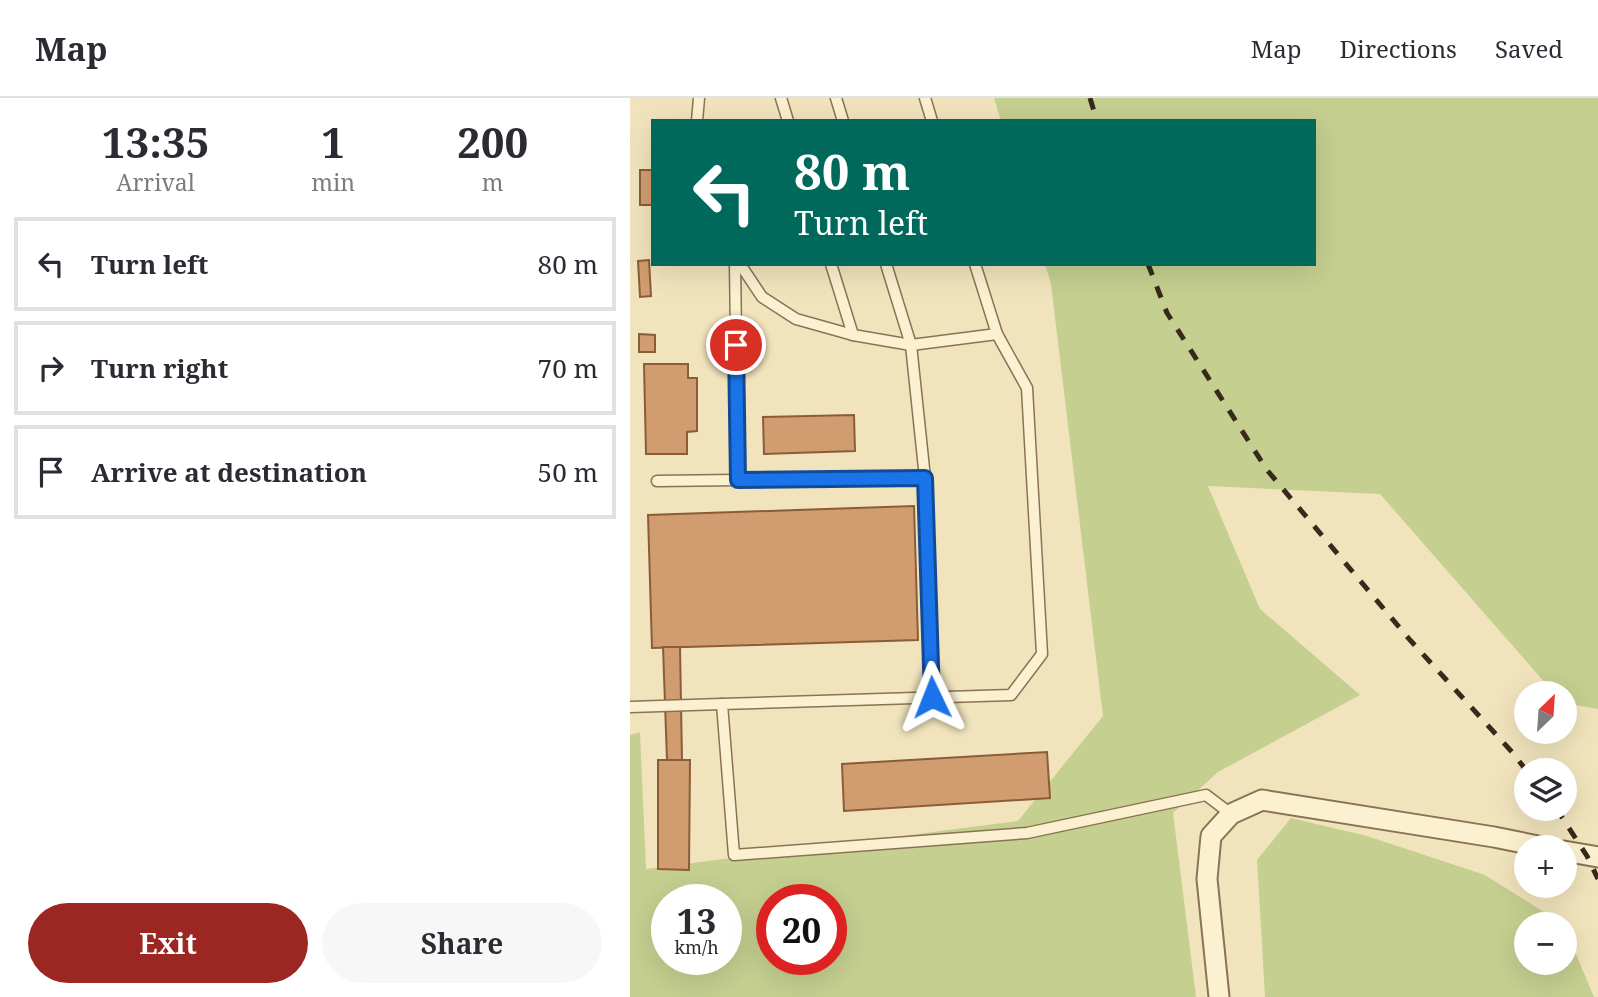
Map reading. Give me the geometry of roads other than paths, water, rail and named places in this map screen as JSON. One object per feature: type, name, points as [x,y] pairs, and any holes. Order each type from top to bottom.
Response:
[{"type":"street","points":[[1219,997],[1207,879],[1211,836],[1231,814],[1262,800],[1514,841]]},
{"type":"street","points":[[1577,853],[1598,857]]},
{"type":"lane","points":[[697,119],[699,98]]},
{"type":"lane","points":[[781,98],[787,119]]},
{"type":"lane","points":[[836,98],[842,119]]},
{"type":"lane","points":[[925,98],[931,119]]},
{"type":"lane","points":[[737,266],[738,480]]},
{"type":"lane","points":[[739,266],[762,297],[796,319],[853,335],[911,345],[997,334]]},
{"type":"lane","points":[[832,266],[853,335]]},
{"type":"lane","points":[[888,266],[911,345],[925,478],[932,697]]},
{"type":"lane","points":[[630,707],[1011,695],[1042,654],[1027,388],[997,334],[976,266]]},
{"type":"lane","points":[[656,481],[925,478]]},
{"type":"lane","points":[[722,704],[734,855],[1027,833],[1206,795],[1231,814]]},
{"type":"railway","points":[[1090,98],[1096,119]]},
{"type":"railway","points":[[1149,266],[1167,313],[1267,470],[1410,640],[1517,758]]},
{"type":"railway","points":[[1564,821],[1598,879]]}]
